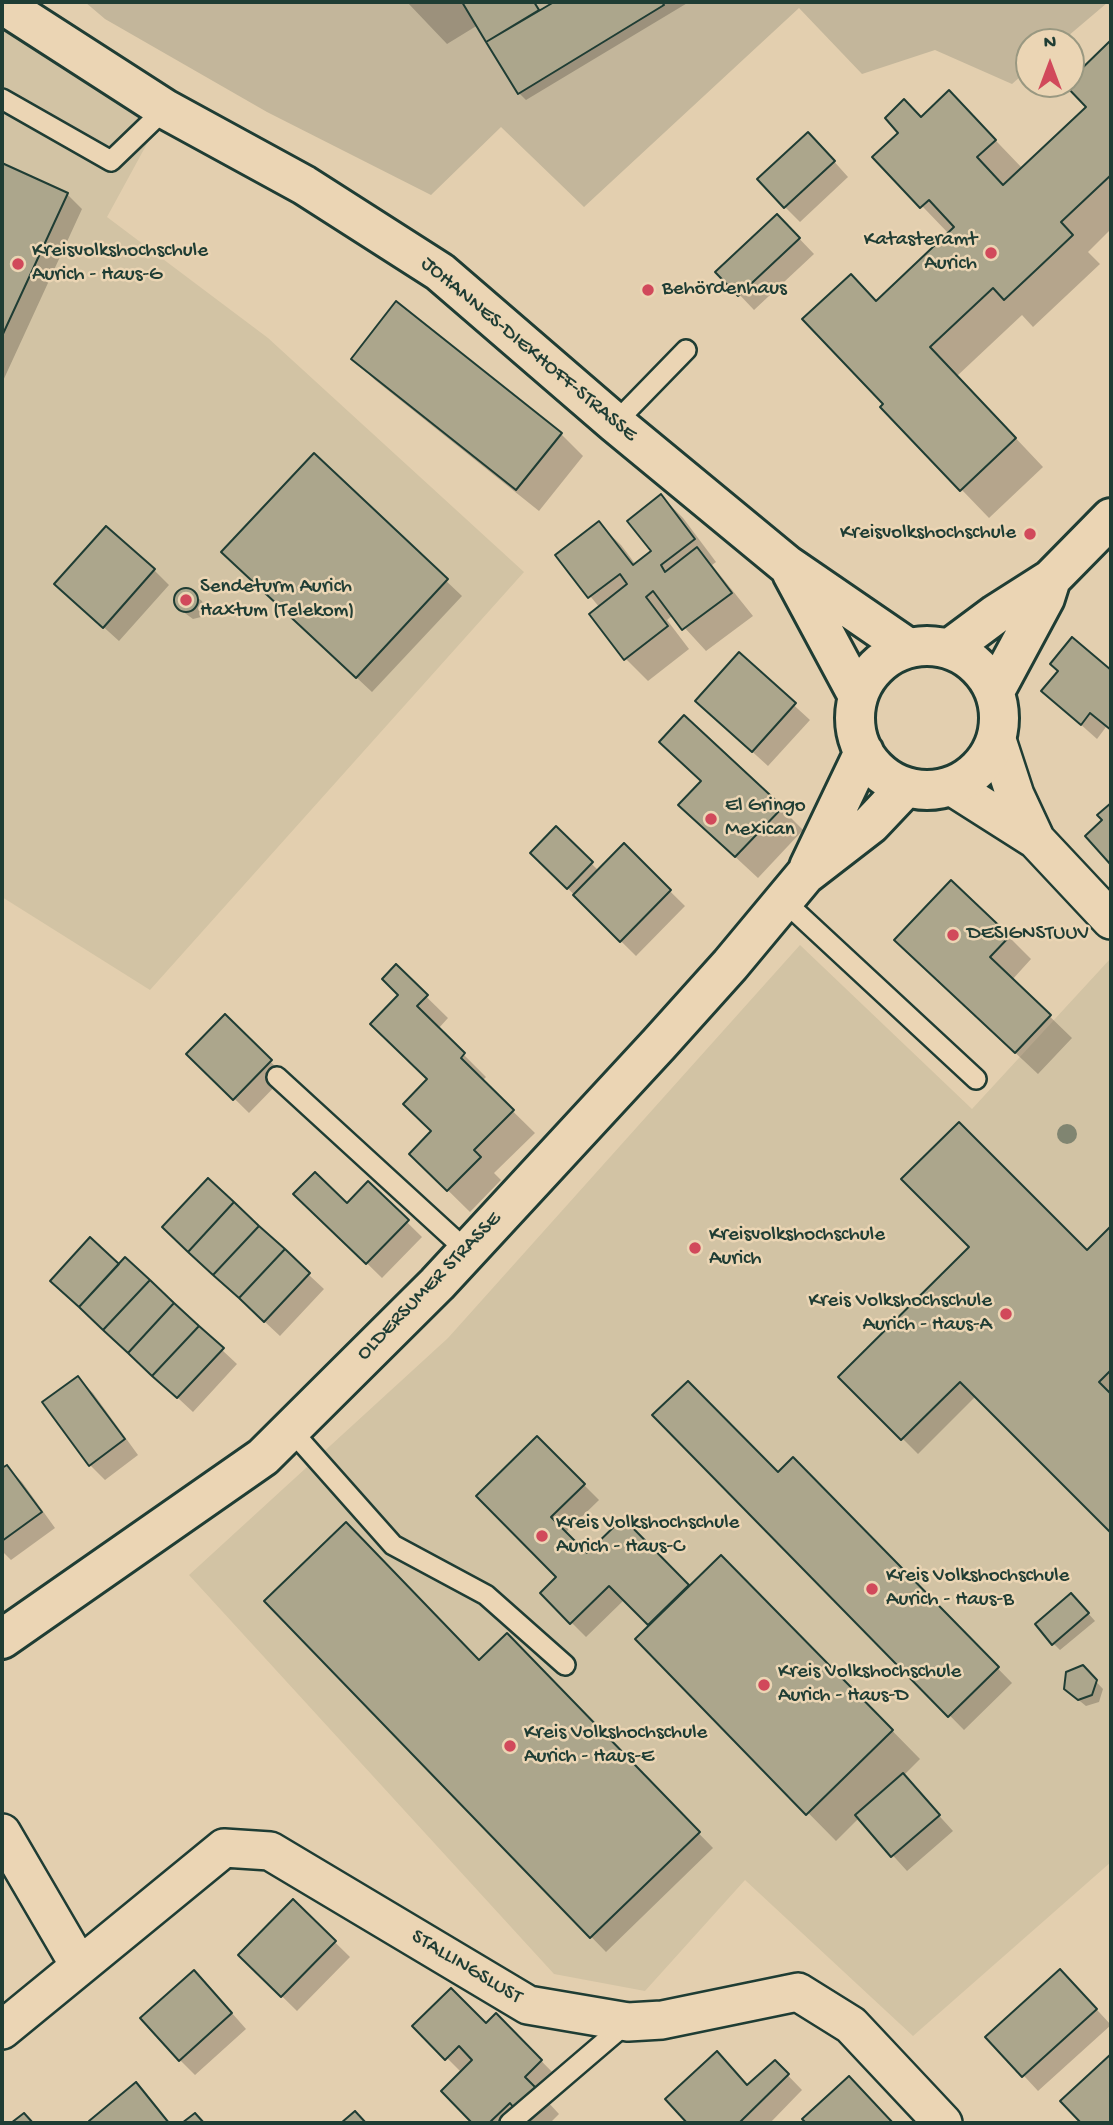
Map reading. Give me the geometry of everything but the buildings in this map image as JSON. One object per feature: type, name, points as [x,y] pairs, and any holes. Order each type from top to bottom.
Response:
[{"type":"main road","name":"JOHANNES-DIEKHOFF-STRASSE","points":[[2,4],[165,109],[304,185],[440,272],[615,423],[787,565],[908,648]]},
{"type":"main road","points":[[949,649],[996,614],[1051,579],[1111,518]]},
{"type":"main road","name":"JOHANNES-DIEKHOFF-STRASSE","points":[[787,565],[858,696]]},
{"type":"main road","points":[[995,691],[1045,598],[1051,579]]},
{"type":"main road","points":[[929,646],[949,649],[968,659],[984,673],[995,691],[1000,715],[997,740],[986,760],[971,776],[951,786],[929,790],[906,787],[889,779],[874,767],[864,752],[857,734],[855,715],[858,696],[869,675],[886,659],[908,648],[929,646]]},
{"type":"main road","name":"OLDERSUMER STRASSE","points":[[794,888],[864,752]]},
{"type":"main road","name":"OLDERSUMER STRASSE","points":[[2,1639],[262,1457],[437,1284],[659,1044],[794,888],[871,824],[906,787]]},
{"type":"street","points":[[997,740],[1015,795],[1036,839]]},
{"type":"street","points":[[951,786],[1036,839],[1111,920]]},
{"type":"street","points":[[2,1833],[79,1965]]},
{"type":"street","name":"STALLINGSLUST","points":[[2,2030],[224,1848],[270,1852],[528,2005],[628,2022],[662,2020],[798,1992],[851,2025],[943,2123]]},
{"type":"lane","points":[[2,99],[111,161],[165,109]]},
{"type":"lane","points":[[615,423],[686,350]]},
{"type":"lane","points":[[794,888],[976,1079]]},
{"type":"lane","points":[[277,1077],[467,1251]]},
{"type":"lane","points":[[290,1429],[393,1545],[486,1594],[565,1665]]},
{"type":"lane","points":[[510,2123],[628,2022]]},
{"type":"shaded area","points":[[85,2],[1111,2],[1111,7],[1107,3],[1078,28],[1015,28],[1015,81],[1012,84],[935,50],[862,74],[799,8],[584,207],[501,127],[431,195],[267,112],[105,19]]},
{"type":"shaded area","points":[[2,22],[155,129],[107,217],[268,338],[524,572],[150,990],[2,897]]},
{"type":"shaded area","points":[[800,945],[972,1109],[1111,958],[1111,1862],[913,2036],[745,1880],[645,1991],[554,1974],[189,1575],[448,1338]]},
{"type":"place","name":"Katasteramt Aurich","points":[[991,253]]},
{"type":"place","name":"Kreisvolkshochschule Aurich - Haus-G","points":[[18,264]]},
{"type":"place","name":"Behördenhaus","points":[[648,290]]},
{"type":"place","name":"Kreisvolkshochschule","points":[[1030,534]]},
{"type":"place","name":"Sendeturm Aurich Haxtum (Telekom)","points":[[186,600]]},
{"type":"place","name":"El Gringo Mexican","points":[[711,819]]},
{"type":"place","name":"DESIGNSTUUV","points":[[953,935]]},
{"type":"place","name":"Kreisvolkshochschule Aurich","points":[[695,1248]]},
{"type":"place","name":"Kreis Volkshochschule Aurich - Haus-A","points":[[1006,1314]]},
{"type":"place","name":"Kreis Volkshochschule Aurich - Haus-C","points":[[542,1536]]},
{"type":"place","name":"Kreis Volkshochschule Aurich - Haus-B","points":[[872,1589]]},
{"type":"place","name":"Kreis Volkshochschule Aurich - Haus-D","points":[[764,1685]]},
{"type":"place","name":"Kreis Volkshochschule Aurich - Haus-E","points":[[510,1746]]}]
